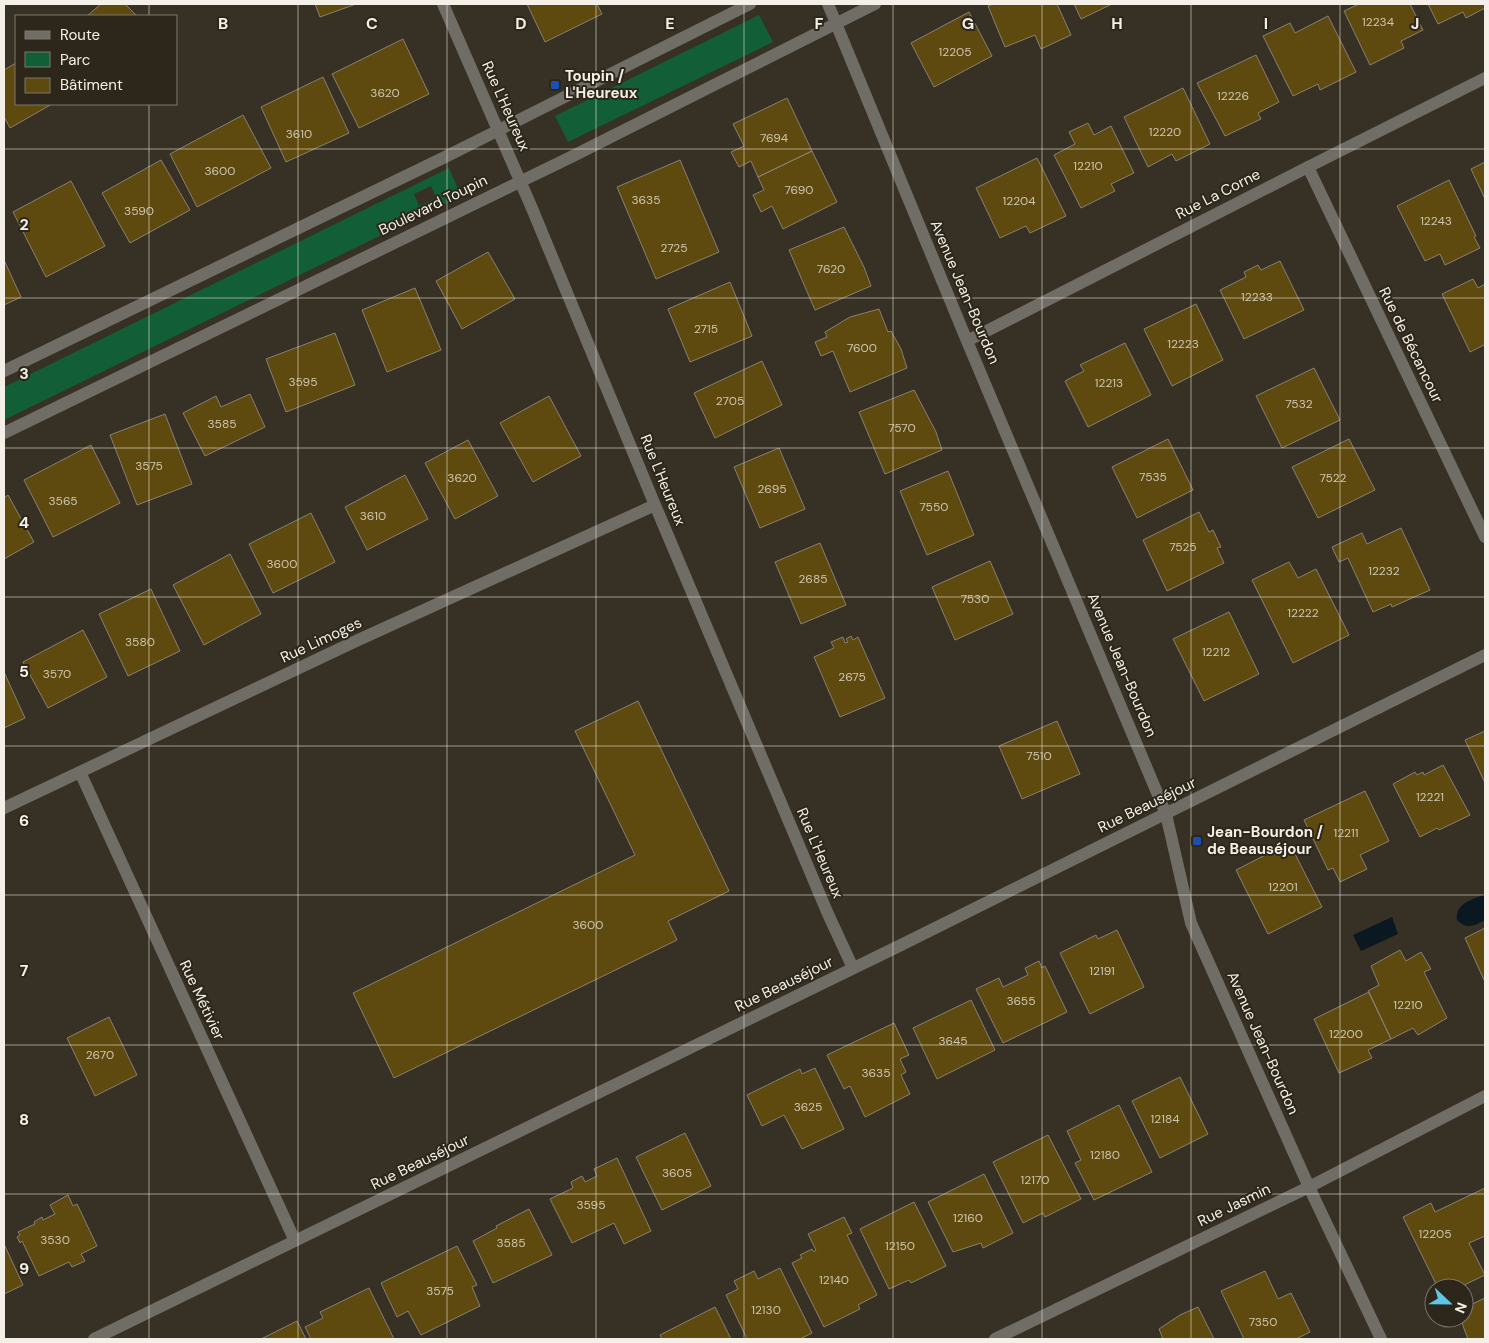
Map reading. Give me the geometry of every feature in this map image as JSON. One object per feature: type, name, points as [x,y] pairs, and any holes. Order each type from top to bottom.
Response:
[{"type":"street","name":"Rue L'Heureux","points":[[443,4],[521,181],[655,504],[828,914],[853,968]]},
{"type":"street","points":[[4,371],[498,130],[750,4]]},
{"type":"street","name":"Avenue Jean-Bourdon","points":[[828,4],[967,342],[1166,814],[1192,924],[1309,1187],[1381,1339]]},
{"type":"street","name":"Boulevard Toupin","points":[[4,433],[521,181],[876,4]]},
{"type":"street","name":"Rue La Corne","points":[[967,342],[1485,78]]},
{"type":"street","name":"Rue de Bécancour","points":[[1308,167],[1485,537]]},
{"type":"street","name":"Rue Limoges","points":[[4,808],[347,645],[655,504]]},
{"type":"street","name":"Rue Beauséjour","points":[[94,1339],[853,968],[1485,655]]},
{"type":"street","name":"Rue Métivier","points":[[80,772],[295,1241]]},
{"type":"street","name":"Rue Jasmin","points":[[995,1339],[1309,1187],[1485,1096]]},
{"type":"green space","points":[[759,15],[773,42],[568,142],[555,116]]},
{"type":"green space","points":[[449,168],[461,196],[4,420],[4,387]],"holes":[[[431,186],[436,198],[419,206],[414,194]]]},
{"type":"water","points":[[1485,894],[1485,920],[1467,926],[1457,920],[1457,914],[1465,903]]},
{"type":"water","points":[[1392,917],[1398,934],[1361,951],[1353,935]]},
{"type":"building","points":[[101,4],[125,4],[136,15],[88,15]]},
{"type":"building","points":[[315,4],[356,4],[320,17]]},
{"type":"building","points":[[527,4],[597,4],[602,14],[545,42]]},
{"type":"building","points":[[993,4],[1057,4],[1071,35],[1041,49],[1035,35],[1005,47],[988,6]]},
{"type":"building","points":[[1074,4],[1112,4],[1081,19]]},
{"type":"building","points":[[1359,4],[1410,4],[1423,30],[1401,41],[1404,48],[1370,65],[1344,11]]},
{"type":"building","points":[[1428,4],[1485,4],[1485,8],[1466,18],[1463,12],[1438,24]]},
{"type":"building","points":[[969,12],[992,56],[934,87],[911,43]]},
{"type":"building","points":[[1328,16],[1356,72],[1320,90],[1318,84],[1293,96],[1263,36],[1290,23],[1295,33]]},
{"type":"building","points":[[403,39],[429,94],[359,128],[332,74]]},
{"type":"building","points":[[1256,55],[1279,102],[1258,113],[1261,119],[1225,136],[1197,83]]},
{"type":"building","points":[[15,64],[15,105],[50,105],[10,128],[4,117],[4,70]]},
{"type":"building","points":[[323,77],[349,133],[286,162],[261,107]]},
{"type":"building","points":[[1183,88],[1210,144],[1176,161],[1172,154],[1148,167],[1124,117]]},
{"type":"building","points":[[787,98],[812,151],[758,177],[751,161],[739,167],[731,152],[744,146],[733,124]]},
{"type":"building","points":[[243,115],[271,168],[197,207],[170,154]]},
{"type":"building","points":[[1088,123],[1094,135],[1111,126],[1134,173],[1111,184],[1115,191],[1081,208],[1054,155],[1075,144],[1069,132]]},
{"type":"building","points":[[812,151],[837,202],[783,229],[772,206],[761,212],[753,195],[764,190],[758,177]]},
{"type":"building","points":[[1037,158],[1066,216],[1030,233],[1026,226],[1000,238],[976,188]]},
{"type":"building","points":[[161,160],[190,210],[130,243],[102,193]]},
{"type":"building","points":[[680,160],[719,252],[656,279],[617,187]]},
{"type":"building","points":[[1485,162],[1485,199],[1471,169]]},
{"type":"building","points":[[1449,180],[1480,248],[1445,265],[1440,254],[1425,261],[1397,206]]},
{"type":"building","points":[[71,181],[105,246],[46,277],[13,212]]},
{"type":"building","points":[[844,227],[864,267],[871,286],[815,310],[789,250]]},
{"type":"building","points":[[488,252],[515,299],[462,329],[436,281]]},
{"type":"building","points":[[4,260],[21,297],[4,305]]},
{"type":"building","points":[[1280,261],[1304,310],[1244,339],[1220,290],[1246,277],[1244,272],[1258,265],[1261,270]]},
{"type":"building","points":[[1473,279],[1478,288],[1485,284],[1485,348],[1484,345],[1470,352],[1442,294]]},
{"type":"building","points":[[730,282],[752,336],[690,362],[668,309]]},
{"type":"building","points":[[415,288],[441,350],[387,372],[362,310]]},
{"type":"building","points":[[1196,304],[1223,360],[1172,386],[1144,329]]},
{"type":"building","points":[[879,309],[888,332],[891,331],[901,349],[907,368],[850,392],[833,351],[821,356],[815,342],[827,337],[825,332],[850,317]]},
{"type":"building","points":[[335,333],[355,385],[286,412],[266,359]]},
{"type":"building","points":[[1125,343],[1151,395],[1088,427],[1065,381],[1084,371],[1080,365]]},
{"type":"building","points":[[762,361],[782,405],[715,438],[694,393]]},
{"type":"building","points":[[1314,368],[1340,420],[1282,448],[1256,396]]},
{"type":"building","points":[[914,390],[936,432],[942,450],[885,474],[859,412]]},
{"type":"building","points":[[250,394],[265,427],[205,456],[183,413],[216,396],[221,407]]},
{"type":"building","points":[[549,396],[581,456],[533,482],[500,423]]},
{"type":"building","points":[[165,414],[192,484],[137,505],[110,435]]},
{"type":"building","points":[[1168,439],[1193,490],[1137,518],[1112,467]]},
{"type":"building","points":[[1349,439],[1375,490],[1318,518],[1292,467]]},
{"type":"building","points":[[468,440],[498,496],[455,519],[425,463]]},
{"type":"building","points":[[91,445],[120,503],[53,537],[24,480]]},
{"type":"building","points":[[779,448],[805,509],[760,528],[734,467]]},
{"type":"building","points":[[948,471],[974,535],[927,555],[900,491]]},
{"type":"building","points":[[405,475],[428,519],[367,550],[345,507]]},
{"type":"building","points":[[8,495],[34,542],[4,559],[4,498]]},
{"type":"building","points":[[1199,512],[1209,532],[1213,530],[1221,547],[1217,548],[1224,563],[1167,591],[1143,540]]},
{"type":"building","points":[[311,513],[335,562],[273,593],[249,544]]},
{"type":"building","points":[[1401,528],[1430,590],[1392,607],[1391,604],[1373,612],[1348,558],[1339,562],[1332,547],[1362,533],[1367,544]]},
{"type":"building","points":[[820,543],[846,605],[801,624],[775,562]]},
{"type":"building","points":[[230,554],[261,614],[204,645],[173,585]]},
{"type":"building","points":[[990,561],[1013,614],[955,640],[932,587]]},
{"type":"building","points":[[1289,562],[1298,578],[1316,569],[1349,635],[1293,663],[1252,580]]},
{"type":"building","points":[[151,589],[180,651],[128,676],[99,614]]},
{"type":"building","points":[[1229,612],[1259,674],[1204,701],[1173,639]]},
{"type":"building","points":[[83,630],[107,677],[48,708],[23,662]]},
{"type":"building","points":[[851,636],[853,640],[858,637],[885,698],[840,717],[814,657],[834,648],[831,642],[843,637],[845,643],[848,642],[846,639]]},
{"type":"building","points":[[4,672],[25,718],[4,728]]},
{"type":"building","points":[[638,701],[729,891],[668,921],[677,940],[394,1078],[353,993],[635,855],[575,731]]},
{"type":"building","points":[[1057,721],[1080,774],[1022,799],[999,746]]},
{"type":"building","points":[[1485,731],[1485,783],[1465,740]]},
{"type":"building","points":[[1443,765],[1470,815],[1420,837],[1393,784],[1415,772],[1417,775],[1423,772],[1424,775]]},
{"type":"building","points":[[1365,791],[1389,841],[1360,855],[1367,869],[1340,882],[1333,868],[1328,870],[1304,820]]},
{"type":"building","points":[[1291,846],[1322,907],[1268,934],[1236,870],[1273,851],[1274,855]]},
{"type":"building","points":[[1485,928],[1485,982],[1465,938]]},
{"type":"building","points":[[1117,930],[1144,987],[1090,1014],[1060,953],[1096,935],[1098,939]]},
{"type":"building","points":[[1400,950],[1406,961],[1421,952],[1431,969],[1424,972],[1447,1018],[1418,1035],[1413,1028],[1391,1039],[1368,991],[1379,985],[1371,966]]},
{"type":"building","points":[[1039,961],[1042,968],[1045,966],[1067,1012],[1003,1043],[976,989],[999,978],[1003,987],[1028,975],[1025,968]]},
{"type":"building","points":[[1369,992],[1391,1039],[1368,1050],[1372,1058],[1339,1073],[1314,1019]]},
{"type":"building","points":[[971,1000],[995,1050],[937,1079],[913,1028]]},
{"type":"building","points":[[109,1017],[137,1075],[95,1096],[67,1038]]},
{"type":"building","points":[[894,1023],[909,1055],[900,1059],[906,1072],[901,1075],[910,1094],[865,1117],[850,1086],[844,1089],[827,1055]]},
{"type":"building","points":[[815,1068],[844,1129],[802,1149],[784,1115],[762,1126],[747,1095],[800,1069],[802,1074]]},
{"type":"building","points":[[1180,1077],[1208,1134],[1160,1158],[1132,1101]]},
{"type":"building","points":[[1119,1105],[1152,1172],[1094,1200],[1075,1163],[1081,1160],[1067,1131]]},
{"type":"building","points":[[685,1133],[711,1186],[662,1210],[636,1157]]},
{"type":"building","points":[[1048,1135],[1081,1199],[1045,1217],[1043,1213],[1023,1223],[993,1162]]},
{"type":"building","points":[[617,1158],[651,1231],[624,1244],[614,1223],[572,1243],[550,1199],[573,1188],[571,1182],[582,1176],[585,1182],[597,1176],[594,1169]]},
{"type":"building","points":[[984,1174],[1013,1233],[983,1248],[981,1243],[953,1252],[928,1202]]},
{"type":"building","points":[[1485,1188],[1485,1236],[1469,1243],[1485,1275],[1474,1280],[1474,1278],[1433,1278],[1403,1217],[1431,1203],[1435,1212]]},
{"type":"building","points":[[68,1195],[73,1206],[77,1204],[97,1246],[81,1254],[85,1261],[72,1267],[69,1262],[39,1276],[22,1241],[20,1243],[17,1237],[20,1235],[18,1232],[35,1224],[34,1222],[42,1217],[43,1220],[55,1214],[50,1205]]},
{"type":"building","points":[[914,1202],[946,1266],[911,1283],[909,1280],[889,1289],[860,1229]]},
{"type":"building","points":[[529,1209],[552,1255],[493,1283],[473,1241],[497,1228],[496,1226]]},
{"type":"building","points":[[844,1217],[852,1233],[847,1235],[877,1295],[858,1305],[860,1309],[824,1327],[792,1263],[802,1258],[800,1255],[812,1249],[814,1252],[816,1250],[808,1234]]},
{"type":"building","points":[[4,1244],[23,1285],[4,1294]]},
{"type":"building","points":[[457,1246],[477,1285],[472,1287],[480,1306],[421,1335],[408,1311],[397,1317],[381,1283]]},
{"type":"building","points":[[780,1268],[812,1333],[800,1339],[747,1339],[726,1295],[738,1289],[734,1281],[754,1271],[758,1279]]},
{"type":"building","points":[[1265,1271],[1278,1299],[1291,1293],[1310,1332],[1296,1339],[1244,1339],[1221,1291]]},
{"type":"building","points":[[369,1288],[394,1339],[311,1339],[305,1327],[323,1318],[320,1312]]},
{"type":"building","points":[[1485,1298],[1485,1339],[1468,1339],[1464,1328],[1474,1328],[1474,1303]]},
{"type":"building","points":[[715,1307],[731,1339],[662,1339],[660,1335]]},
{"type":"building","points":[[1198,1307],[1214,1339],[1163,1339],[1159,1329],[1180,1315]]},
{"type":"building","points":[[297,1321],[306,1339],[261,1339]]},
{"type":"place","name":"Toupin / L'Heureux","points":[[555,85]]},
{"type":"place","name":"Jean-Bourdon / de Beauséjour","points":[[1197,841]]}]
